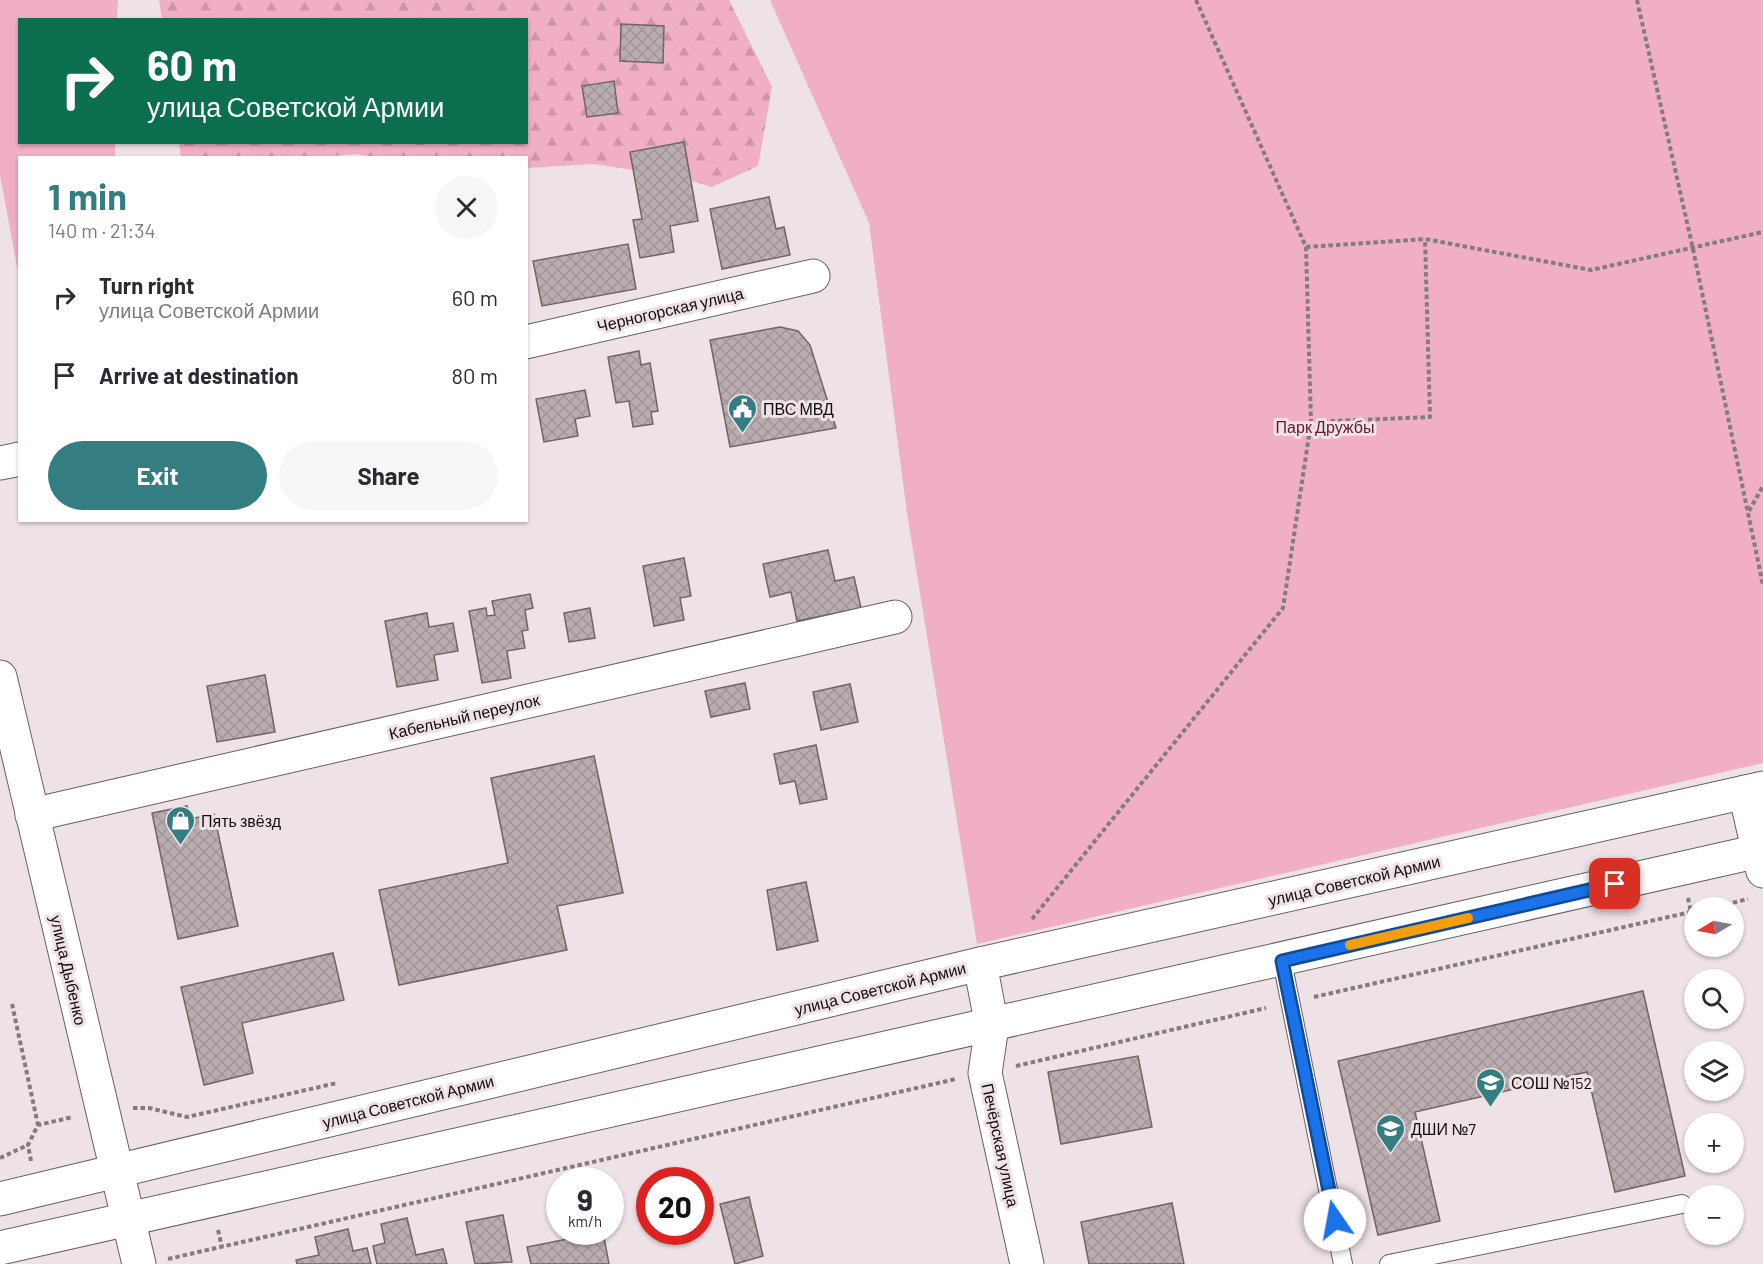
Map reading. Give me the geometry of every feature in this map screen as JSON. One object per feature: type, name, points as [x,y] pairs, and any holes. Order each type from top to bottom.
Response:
[{"type":"main road","name":"Черногорская улица","points":[[528,342],[813,276]]},
{"type":"main road","points":[[0,464],[18,460]]},
{"type":"main road","name":"Кабельный переулок","points":[[32,815],[895,617]]},
{"type":"main road","name":"улица Дыбенко","points":[[1,684],[128,1219],[150,1262]]},
{"type":"main road","points":[[0,1248],[1282,961],[1759,868],[1754,790]]},
{"type":"main road","name":"улица Советской Армии","points":[[0,1199],[980,964],[1754,790]]},
{"type":"main road","name":"Печёрская улица","points":[[980,964],[992,1026],[985,1073],[1027,1264]]},
{"type":"lane","points":[[1282,961],[1343,1264]]},
{"type":"lane","points":[[1389,1264],[1682,1204]]},
{"type":"path","points":[[1026,925],[1283,608],[1311,422],[1306,247],[1196,0]]},
{"type":"path","points":[[1637,0],[1693,249],[1763,585]]},
{"type":"path","points":[[1306,247],[1425,239],[1591,270],[1763,232]]},
{"type":"path","points":[[1311,422],[1430,417],[1425,239]]},
{"type":"path","points":[[1749,511],[1763,486]]},
{"type":"path","points":[[1724,897],[1759,868]]},
{"type":"path","points":[[150,1262],[1684,913]]},
{"type":"path","points":[[12,1004],[38,1125]]},
{"type":"path","points":[[0,1158],[28,1145]]},
{"type":"green space","points":[[0,0],[118,0],[117,18],[18,18],[18,144],[115,144],[115,156],[18,156],[18,272],[0,175]]},
{"type":"green space","points":[[159,0],[729,0],[772,87],[758,166],[712,187],[678,177],[594,164],[528,168],[528,156],[370,156],[354,154],[181,156],[179,144],[528,144],[528,18],[162,18]]},
{"type":"green space","name":"Парк Дружбы","points":[[770,0],[1763,0],[1763,763],[977,944],[907,513],[869,223]]},
{"type":"building","points":[[621,24],[664,26],[663,63],[620,61]]},
{"type":"building","points":[[614,81],[618,113],[587,117],[582,86]]},
{"type":"building","points":[[684,142],[698,221],[670,226],[674,252],[640,258],[633,220],[642,219],[630,152]]},
{"type":"building","points":[[769,197],[776,229],[784,227],[790,255],[722,269],[710,209]]},
{"type":"building","points":[[628,244],[636,289],[542,306],[533,261]]},
{"type":"building","points":[[780,327],[798,331],[810,345],[836,428],[730,447],[710,340]]},
{"type":"building","points":[[639,351],[641,365],[650,363],[658,411],[651,412],[653,424],[633,427],[629,401],[616,403],[608,357]]},
{"type":"building","points":[[585,390],[590,416],[575,419],[578,436],[544,442],[536,399]]},
{"type":"building","points":[[828,550],[835,581],[854,577],[861,608],[797,621],[791,592],[770,597],[763,564]]},
{"type":"building","points":[[684,558],[691,596],[680,598],[684,620],[654,626],[643,566]]},
{"type":"building","points":[[530,594],[533,608],[525,610],[528,630],[522,631],[525,648],[507,651],[511,678],[482,683],[469,611],[486,608],[487,616],[495,615],[492,601]]},
{"type":"building","points":[[590,608],[595,638],[569,642],[564,613]]},
{"type":"building","points":[[427,613],[429,627],[453,623],[458,651],[434,655],[438,680],[397,687],[385,621]]},
{"type":"building","points":[[265,675],[275,732],[217,742],[207,686]]},
{"type":"building","points":[[745,683],[750,709],[711,717],[705,691]]},
{"type":"building","points":[[850,684],[858,722],[821,730],[813,692]]},
{"type":"building","points":[[816,745],[827,799],[800,804],[795,781],[780,784],[774,754]]},
{"type":"building","points":[[594,756],[623,893],[557,906],[567,950],[399,985],[379,890],[508,863],[491,778]]},
{"type":"building","points":[[187,806],[190,819],[214,814],[238,926],[178,939],[152,813]]},
{"type":"building","points":[[806,882],[818,941],[777,950],[767,890]]},
{"type":"building","points":[[333,953],[344,1000],[242,1023],[253,1073],[204,1085],[181,987]]},
{"type":"building","points":[[1643,991],[1685,1176],[1615,1192],[1587,1072],[1415,1112],[1440,1221],[1378,1235],[1338,1061]]},
{"type":"building","points":[[1138,1056],[1152,1127],[1061,1144],[1048,1072]]},
{"type":"building","points":[[749,1197],[763,1256],[735,1264],[720,1204]]},
{"type":"building","points":[[1172,1203],[1184,1264],[1089,1264],[1081,1222]]},
{"type":"building","points":[[503,1215],[512,1262],[475,1264],[466,1222]]},
{"type":"building","points":[[407,1218],[416,1255],[443,1249],[447,1264],[377,1264],[373,1246],[385,1243],[381,1224]]},
{"type":"building","points":[[348,1229],[353,1251],[367,1248],[371,1264],[297,1264],[296,1260],[319,1255],[315,1237]]},
{"type":"building","points":[[546,1243],[605,1245],[609,1264],[531,1264],[527,1247]]},
{"type":"slow traffic","points":[[1350,945],[1468,918]]},
{"type":"place","name":"ПВС МВД","points":[[742,434]]},
{"type":"place","name":"Пять звёзд","points":[[180,846]]},
{"type":"place","name":"СОШ №152","points":[[1490,1108]]},
{"type":"place","name":"ДШИ №7","points":[[1390,1154]]},
{"type":"route","points":[[1335,1220],[1282,961],[1615,884]]}]
